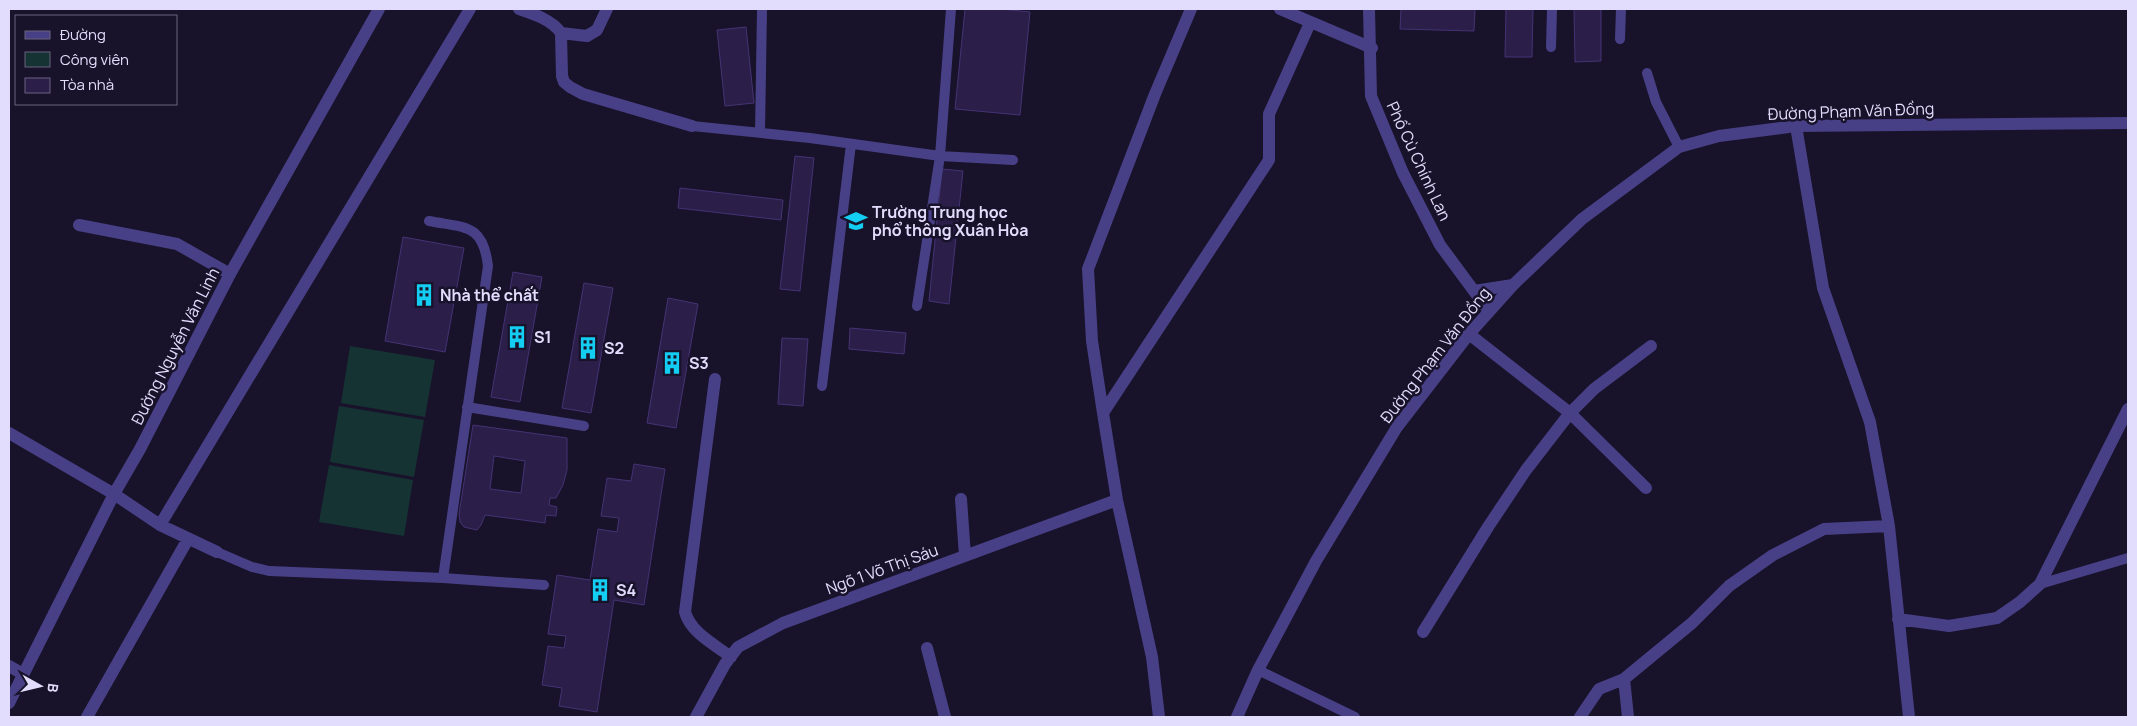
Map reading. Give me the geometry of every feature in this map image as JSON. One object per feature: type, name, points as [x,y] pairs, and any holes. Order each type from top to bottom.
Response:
[{"type":"street","name":"Đường Nguyễn Văn Linh","points":[[9,703],[114,494],[140,449],[230,274],[380,9]]},
{"type":"street","points":[[160,525],[470,9]]},
{"type":"street","points":[[519,9],[534,14],[553,25],[561,33],[582,37],[597,30],[607,9]]},
{"type":"street","points":[[1159,717],[1152,657],[1117,500],[1103,414],[1092,340],[1088,270],[1155,94],[1191,9]]},
{"type":"street","points":[[1280,9],[1372,48]]},
{"type":"street","name":"Phố Cù Chính Lan","points":[[1369,9],[1372,48],[1371,96],[1403,173],[1440,245],[1488,310]]},
{"type":"street","points":[[1103,414],[1269,160],[1269,114],[1310,23]]},
{"type":"street","points":[[561,33],[562,76],[564,82],[570,87],[602,100],[692,126]]},
{"type":"street","name":"Đường Phạm Văn Đồng","points":[[1237,717],[1258,670],[1316,561],[1396,427],[1488,310],[1513,285],[1582,219],[1679,147],[1719,136],[1796,126],[2128,123]]},
{"type":"street","points":[[1796,126],[1823,288],[1870,422],[1889,526],[1909,717]]},
{"type":"street","points":[[79,225],[177,244],[230,274]]},
{"type":"street","points":[[1474,291],[1513,285]]},
{"type":"street","points":[[1469,334],[1570,413],[1646,488]]},
{"type":"street","points":[[1423,632],[1488,526],[1526,470],[1570,413],[1594,389],[1651,346]]},
{"type":"street","points":[[715,379],[685,612],[695,630],[730,657]]},
{"type":"street","points":[[1898,619],[1949,626],[1997,618],[2020,602],[2040,584],[2128,409]]},
{"type":"street","points":[[9,433],[114,494],[160,525],[217,552]]},
{"type":"street","points":[[961,499],[965,556]]},
{"type":"street","name":"Ngõ 1 Võ Thị Sáu","points":[[696,717],[730,657],[738,647],[783,623],[1117,500]]},
{"type":"street","points":[[1580,717],[1599,688],[1624,679],[1692,623],[1729,586],[1773,555],[1824,529],[1889,526]]},
{"type":"street","points":[[88,717],[188,539]]},
{"type":"street","points":[[927,648],[945,717]]},
{"type":"street","points":[[9,666],[23,674]]},
{"type":"street","points":[[1624,679],[1628,717]]},
{"type":"lane","points":[[760,133],[762,9]]},
{"type":"lane","points":[[917,306],[940,156],[951,9]]},
{"type":"lane","points":[[1551,47],[1552,9]]},
{"type":"lane","points":[[1620,39],[1621,9]]},
{"type":"lane","points":[[1647,73],[1656,102],[1679,147]]},
{"type":"lane","points":[[692,126],[940,156],[1013,160]]},
{"type":"lane","points":[[822,386],[851,144]]},
{"type":"lane","points":[[429,221],[474,231],[482,240],[488,266],[443,578]]},
{"type":"lane","points":[[467,407],[584,426]]},
{"type":"lane","points":[[217,552],[252,567],[269,571],[443,578],[544,585]]},
{"type":"lane","points":[[2040,584],[2128,558]]},
{"type":"lane","points":[[1258,670],[1356,717]]},
{"type":"green space","points":[[350,346],[435,360],[425,417],[341,403]]},
{"type":"green space","points":[[339,406],[424,420],[414,477],[330,462]]},
{"type":"green space","points":[[329,465],[413,480],[404,536],[319,522]]},
{"type":"building","points":[[965,9],[1001,9],[1030,12],[1020,115],[955,109]]},
{"type":"building","points":[[1401,9],[1475,9],[1474,31],[1400,29]]},
{"type":"building","points":[[1506,9],[1533,9],[1532,57],[1505,57]]},
{"type":"building","points":[[1574,9],[1601,9],[1601,61],[1575,62]]},
{"type":"building","points":[[746,27],[754,103],[725,106],[717,30]]},
{"type":"building","points":[[795,156],[814,158],[800,291],[780,289]]},
{"type":"building","points":[[942,169],[963,171],[949,304],[929,301]]},
{"type":"building","points":[[680,188],[783,200],[781,220],[678,208]]},
{"type":"building","name":"Nhà thể chất","points":[[403,237],[464,248],[445,352],[385,341]]},
{"type":"building","name":"S1","points":[[513,272],[542,277],[520,402],[491,397]]},
{"type":"building","name":"S2","points":[[584,283],[613,288],[591,413],[562,408]]},
{"type":"building","name":"S3","points":[[668,298],[698,304],[676,428],[647,423]]},
{"type":"building","points":[[850,328],[906,333],[904,354],[849,349]]},
{"type":"building","points":[[782,338],[808,339],[803,406],[778,404]]},
{"type":"building","points":[[473,425],[567,438],[567,470],[563,485],[556,498],[550,498],[549,505],[557,507],[556,516],[546,515],[545,523],[485,515],[477,530],[464,527],[460,522],[459,514]],"holes":[[[494,456],[525,461],[521,493],[490,489]]]},
{"type":"building","name":"S4","points":[[634,464],[665,469],[644,605],[614,600],[597,712],[559,706],[562,688],[542,685],[548,646],[564,648],[566,636],[548,634],[557,575],[590,580],[598,529],[617,532],[619,518],[601,516],[607,478],[631,481]]},
{"type":"place","name":"Trường Trung học phổ thông Xuân Hòa","points":[[856,221]]},
{"type":"place","name":"Nhà thể chất","points":[[424,295]]},
{"type":"place","name":"S1","points":[[517,337]]},
{"type":"place","name":"S2","points":[[588,348]]},
{"type":"place","name":"S3","points":[[672,363]]},
{"type":"place","name":"S4","points":[[600,590]]}]
